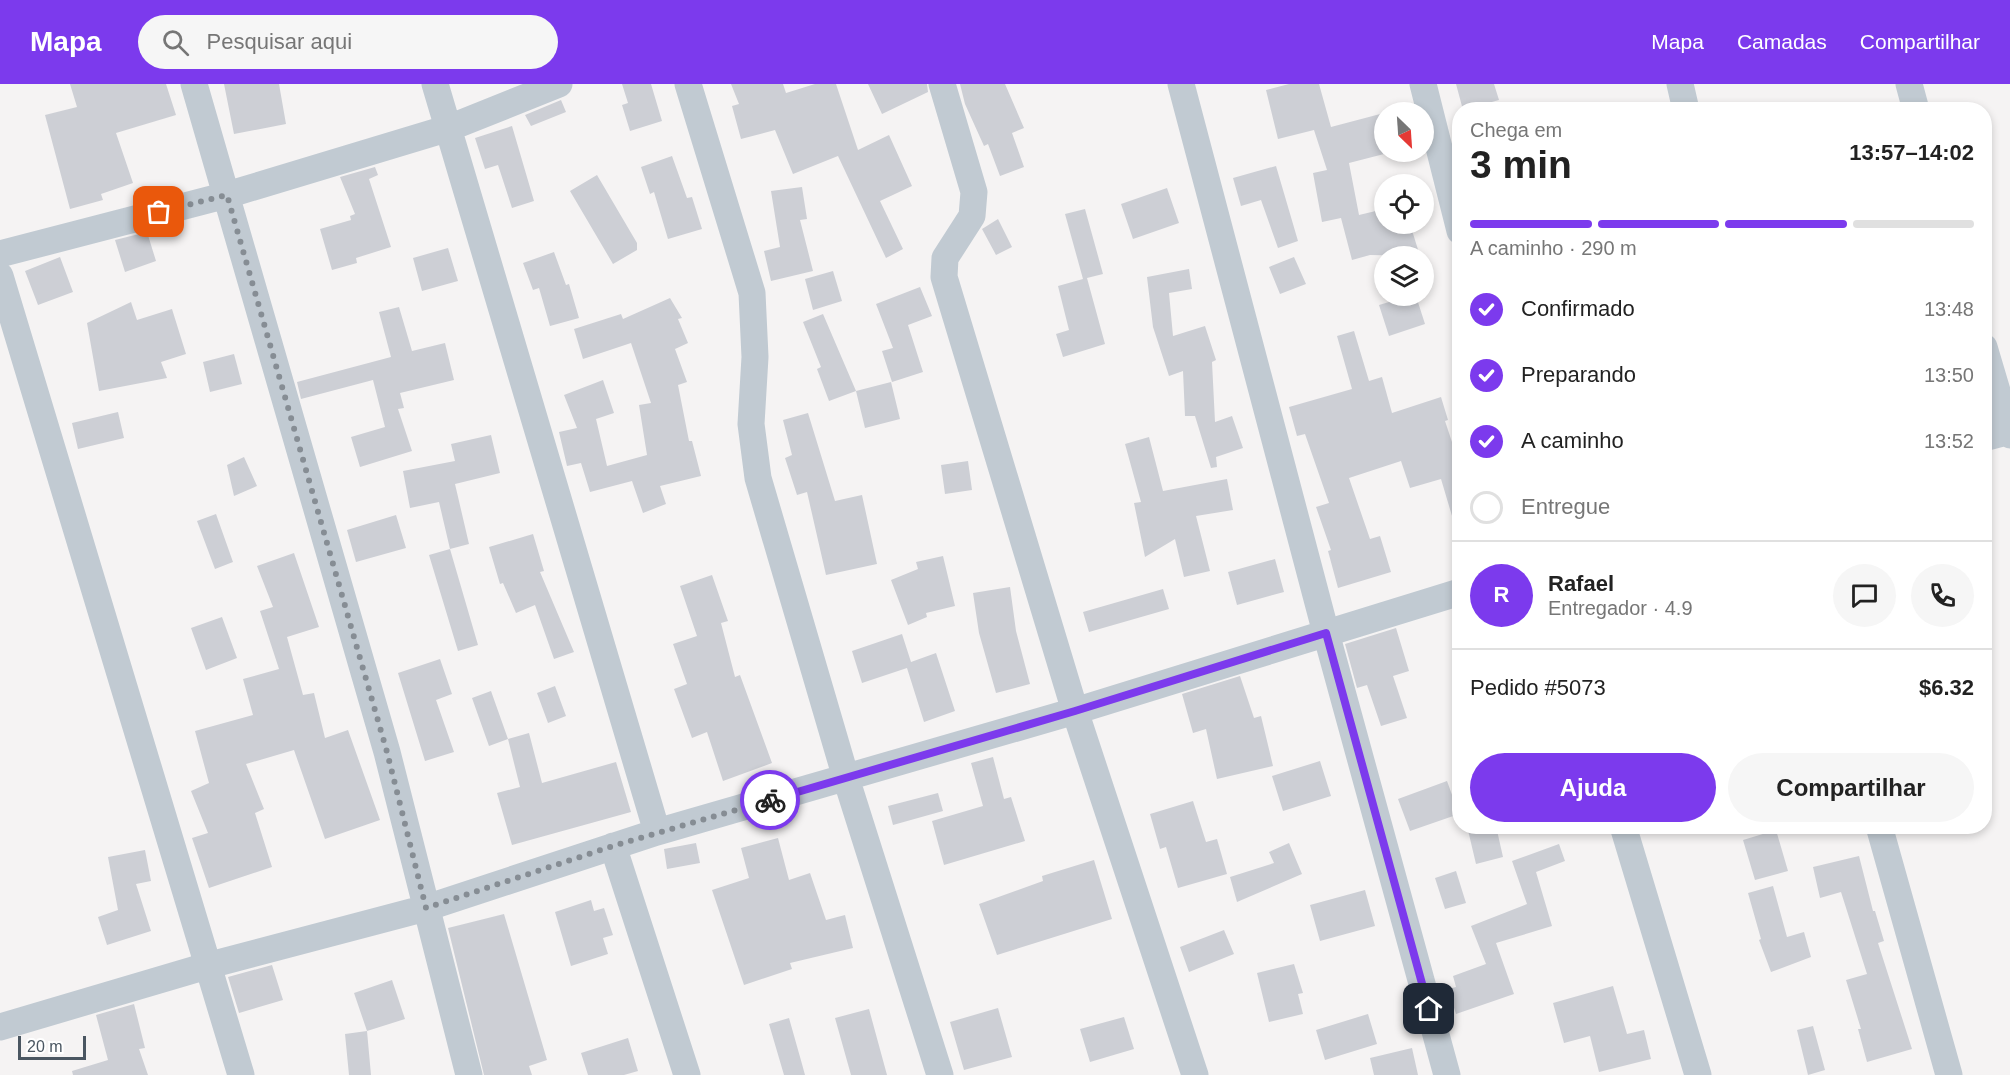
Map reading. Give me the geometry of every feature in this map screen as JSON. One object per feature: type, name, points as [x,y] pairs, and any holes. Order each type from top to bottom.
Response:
[{"type":"street","points":[[194,84],[387,752],[469,1075]]},
{"type":"street","points":[[435,84],[657,832]]},
{"type":"street","points":[[0,254],[227,195],[449,128],[559,84]]},
{"type":"street","points":[[688,84],[752,293],[755,357],[751,424],[758,478],[846,778],[940,1075]]},
{"type":"street","points":[[942,84],[974,192],[972,216],[945,258],[944,277],[1075,711],[1195,1075]]},
{"type":"street","points":[[1181,84],[1326,633],[1447,1075]]},
{"type":"street","points":[[1423,84],[1452,199]]},
{"type":"street","points":[[1680,84],[1684,102]]},
{"type":"street","points":[[1908,84],[1914,102]]},
{"type":"street","points":[[0,276],[210,965],[241,1075]]},
{"type":"street","points":[[1992,384],[2003,434]]},
{"type":"street","points":[[0,1027],[210,965],[426,908],[657,832],[1075,711],[1452,594]]},
{"type":"street","points":[[1625,834],[1698,1075]]},
{"type":"street","points":[[1881,834],[1949,1075]]},
{"type":"street","points":[[613,846],[687,1075]]},
{"type":"building","points":[[70,84],[166,84],[176,115],[116,133],[133,183],[101,194],[103,200],[70,209],[45,115],[77,107]]},
{"type":"building","points":[[224,84],[279,84],[286,124],[234,134]]},
{"type":"building","points":[[622,84],[651,84],[662,121],[630,131],[622,105],[628,103]]},
{"type":"building","points":[[731,84],[783,84],[786,93],[815,84],[836,84],[858,150],[889,135],[912,186],[880,201],[903,249],[886,258],[838,156],[793,174],[775,130],[741,139],[732,106],[739,104]]},
{"type":"building","points":[[868,84],[927,84],[928,92],[882,114]]},
{"type":"building","points":[[960,84],[1005,84],[1024,128],[1012,133],[1024,167],[1000,176],[988,144],[984,146],[965,104]]},
{"type":"building","points":[[1289,84],[1319,84],[1331,127],[1374,116],[1374,157],[1349,163],[1359,215],[1374,211],[1374,234],[1413,234],[1417,246],[1374,246],[1374,255],[1352,260],[1341,218],[1322,222],[1313,173],[1327,170],[1314,130],[1278,139],[1266,90]]},
{"type":"building","points":[[1456,84],[1494,84],[1499,100],[1492,102],[1461,102]]},
{"type":"building","points":[[561,100],[566,112],[531,126],[525,115]]},
{"type":"building","points":[[512,126],[534,201],[512,208],[498,165],[485,169],[475,138]]},
{"type":"building","points":[[672,156],[687,198],[692,197],[702,229],[668,239],[654,192],[650,194],[641,167]]},
{"type":"building","points":[[1276,166],[1298,241],[1278,248],[1261,200],[1241,206],[1233,178]]},
{"type":"building","points":[[375,167],[378,175],[369,179],[391,247],[356,258],[357,263],[332,270],[320,229],[351,220],[350,216],[355,214],[340,177]]},
{"type":"building","points":[[597,175],[637,243],[637,250],[613,264],[570,191]]},
{"type":"building","points":[[802,187],[807,219],[800,220],[813,271],[771,281],[764,251],[780,247],[771,191]]},
{"type":"building","points":[[1167,188],[1179,223],[1133,239],[1121,204]]},
{"type":"building","points":[[1085,209],[1103,274],[1087,278],[1105,344],[1063,357],[1056,334],[1069,330],[1058,286],[1083,279],[1065,214]]},
{"type":"building","points":[[998,219],[1012,247],[996,255],[982,229]]},
{"type":"building","points":[[147,232],[156,261],[125,272],[115,240]]},
{"type":"building","points":[[448,248],[458,281],[422,291],[413,258]]},
{"type":"building","points":[[554,252],[566,285],[569,284],[579,318],[550,326],[539,288],[533,290],[523,263]]},
{"type":"building","points":[[60,257],[73,292],[38,305],[25,271]]},
{"type":"building","points":[[1294,257],[1306,284],[1280,294],[1269,267]]},
{"type":"building","points":[[1189,269],[1192,289],[1169,293],[1173,336],[1205,326],[1216,360],[1212,362],[1215,422],[1232,416],[1243,448],[1216,457],[1217,467],[1211,468],[1195,416],[1185,416],[1183,371],[1169,376],[1153,327],[1147,277]]},
{"type":"building","points":[[833,271],[842,301],[813,310],[805,279]]},
{"type":"building","points":[[920,287],[932,316],[908,325],[923,372],[892,382],[882,351],[893,348],[876,304]]},
{"type":"building","points":[[670,298],[682,318],[678,319],[688,343],[675,349],[687,382],[678,385],[689,441],[692,441],[701,476],[660,486],[666,504],[643,513],[632,481],[590,492],[581,463],[567,466],[559,432],[577,428],[564,395],[603,380],[614,413],[596,419],[607,466],[647,455],[639,405],[651,403],[631,343],[583,359],[574,329],[621,314],[623,319]]},
{"type":"building","points":[[131,302],[137,320],[172,309],[186,354],[161,362],[167,378],[99,391],[87,323]]},
{"type":"building","points":[[1379,306],[1419,306],[1425,324],[1389,336]]},
{"type":"building","points":[[399,307],[412,351],[445,343],[454,380],[400,393],[404,408],[398,409],[412,451],[360,467],[351,437],[385,427],[373,380],[301,399],[297,382],[391,357],[379,312]]},
{"type":"building","points":[[823,314],[856,391],[829,401],[817,369],[821,367],[803,322]]},
{"type":"building","points":[[1354,331],[1369,381],[1382,377],[1392,413],[1441,397],[1448,420],[1445,421],[1452,442],[1452,516],[1441,479],[1410,488],[1401,461],[1349,478],[1370,539],[1380,536],[1391,572],[1338,588],[1328,551],[1331,550],[1316,507],[1329,503],[1305,434],[1297,436],[1289,407],[1352,389],[1337,336]]},
{"type":"building","points":[[234,354],[242,384],[210,392],[203,362]]},
{"type":"building","points":[[891,382],[900,419],[865,428],[856,391]]},
{"type":"building","points":[[118,412],[124,438],[78,449],[72,423]]},
{"type":"building","points":[[808,413],[835,501],[862,495],[877,564],[826,575],[807,492],[797,495],[785,458],[792,455],[783,420]]},
{"type":"building","points":[[491,435],[500,473],[455,484],[469,544],[450,549],[439,502],[410,508],[403,471],[455,461],[451,444]]},
{"type":"building","points":[[1149,437],[1163,491],[1227,479],[1233,510],[1196,516],[1210,571],[1184,577],[1175,539],[1145,557],[1134,503],[1141,502],[1125,444]]},
{"type":"building","points":[[244,457],[257,486],[234,496],[227,465]]},
{"type":"building","points":[[968,461],[972,490],[945,494],[941,465]]},
{"type":"building","points":[[216,514],[233,562],[215,569],[197,521]]},
{"type":"building","points":[[396,515],[406,548],[356,562],[347,530]]},
{"type":"building","points":[[533,534],[544,571],[540,572],[574,652],[554,659],[535,605],[516,613],[503,583],[500,584],[489,547]]},
{"type":"building","points":[[450,549],[478,645],[458,651],[429,555]]},
{"type":"building","points":[[294,553],[319,627],[287,637],[303,695],[314,693],[325,738],[348,730],[380,820],[325,839],[294,750],[246,764],[264,809],[255,813],[272,867],[209,888],[192,838],[208,833],[191,791],[209,783],[195,731],[253,715],[243,679],[279,669],[260,611],[273,607],[257,566]]},
{"type":"building","points":[[943,556],[955,606],[926,613],[927,617],[908,625],[891,580],[918,569],[916,562]]},
{"type":"building","points":[[1275,559],[1284,592],[1237,605],[1228,572]]},
{"type":"building","points":[[712,575],[728,621],[721,623],[735,677],[740,675],[772,763],[723,781],[707,732],[692,738],[674,689],[687,684],[673,644],[697,636],[680,586]]},
{"type":"building","points":[[1010,587],[1016,631],[1030,684],[996,693],[979,633],[973,593]]},
{"type":"building","points":[[1163,589],[1169,609],[1089,632],[1083,612]]},
{"type":"building","points":[[222,617],[237,658],[206,670],[191,628]]},
{"type":"building","points":[[1396,628],[1409,671],[1393,676],[1407,718],[1381,726],[1367,685],[1357,688],[1345,644]]},
{"type":"building","points":[[902,634],[911,662],[936,653],[955,711],[924,722],[907,668],[862,683],[852,651]]},
{"type":"building","points":[[440,659],[452,694],[436,700],[454,752],[425,761],[398,673]]},
{"type":"building","points":[[1240,676],[1254,718],[1261,716],[1273,766],[1217,779],[1206,729],[1193,733],[1182,694]]},
{"type":"building","points":[[555,686],[566,716],[548,723],[537,693]]},
{"type":"building","points":[[491,691],[508,739],[489,746],[472,698]]},
{"type":"building","points":[[529,733],[542,783],[616,762],[631,812],[512,845],[497,793],[520,787],[508,739]]},
{"type":"building","points":[[993,757],[1004,799],[1011,797],[1025,841],[944,865],[932,821],[983,806],[971,763]]},
{"type":"building","points":[[1320,761],[1331,796],[1283,811],[1272,776]]},
{"type":"building","points":[[1447,781],[1452,795],[1452,816],[1410,831],[1398,799]]},
{"type":"building","points":[[938,793],[943,811],[893,825],[888,806]]},
{"type":"building","points":[[1193,801],[1206,842],[1217,839],[1227,874],[1178,888],[1166,847],[1160,849],[1150,814]]},
{"type":"building","points":[[1469,834],[1498,834],[1503,857],[1476,864]]},
{"type":"building","points":[[1763,834],[1777,834],[1788,871],[1755,880],[1743,840]]},
{"type":"building","points":[[778,838],[789,880],[810,873],[826,920],[845,915],[853,948],[790,963],[792,969],[744,985],[712,890],[749,878],[741,848]]},
{"type":"building","points":[[696,843],[700,863],[667,869],[664,849]]},
{"type":"building","points":[[1289,843],[1302,874],[1237,902],[1230,877],[1274,863],[1269,852]]},
{"type":"building","points":[[1559,844],[1565,861],[1536,872],[1552,926],[1496,943],[1514,994],[1456,1014],[1448,989],[1456,987],[1453,976],[1486,964],[1471,926],[1527,904],[1512,861]]},
{"type":"building","points":[[145,850],[151,881],[136,884],[151,931],[107,945],[98,917],[118,910],[108,857]]},
{"type":"building","points":[[1859,856],[1873,911],[1875,911],[1884,941],[1878,943],[1912,1049],[1867,1062],[1858,1029],[1861,1029],[1846,980],[1867,974],[1841,892],[1820,898],[1813,867]]},
{"type":"building","points":[[1094,860],[1112,919],[997,955],[979,904],[1043,881],[1042,876]]},
{"type":"building","points":[[1456,871],[1466,903],[1445,909],[1435,878]]},
{"type":"building","points":[[1773,886],[1787,937],[1804,932],[1811,957],[1771,972],[1759,940],[1761,939],[1748,893]]},
{"type":"building","points":[[1365,890],[1375,926],[1320,941],[1310,905]]},
{"type":"building","points":[[591,900],[594,911],[604,908],[613,935],[603,938],[608,954],[571,966],[555,912]]},
{"type":"building","points":[[504,914],[547,1060],[529,1066],[532,1075],[484,1075],[448,928]]},
{"type":"building","points":[[1224,930],[1234,954],[1189,972],[1180,947]]},
{"type":"building","points":[[1294,964],[1303,993],[1298,994],[1303,1014],[1269,1022],[1257,973]]},
{"type":"building","points":[[272,965],[283,1000],[239,1013],[228,977]]},
{"type":"building","points":[[392,980],[405,1019],[367,1031],[354,993]]},
{"type":"building","points":[[1613,986],[1627,1034],[1644,1030],[1651,1059],[1599,1072],[1590,1036],[1564,1043],[1553,1003]]},
{"type":"building","points":[[134,1004],[145,1048],[139,1049],[148,1075],[73,1075],[72,1071],[108,1060],[96,1015]]},
{"type":"building","points":[[998,1008],[1012,1057],[964,1070],[950,1022]]},
{"type":"building","points":[[869,1009],[887,1075],[851,1075],[835,1018]]},
{"type":"building","points":[[1368,1014],[1377,1044],[1325,1060],[1316,1030]]},
{"type":"building","points":[[1124,1017],[1134,1049],[1090,1062],[1080,1029]]},
{"type":"building","points":[[789,1018],[805,1075],[784,1075],[769,1024]]},
{"type":"building","points":[[1813,1026],[1825,1070],[1808,1075],[1797,1030]]},
{"type":"building","points":[[367,1031],[371,1075],[349,1075],[345,1034]]},
{"type":"building","points":[[628,1038],[638,1071],[624,1075],[588,1075],[581,1053]]},
{"type":"building","points":[[1412,1048],[1418,1075],[1374,1075],[1370,1058]]},
{"type":"way so far","points":[[159,212],[227,195],[387,752],[426,908],[657,832],[770,800]]},
{"type":"route","points":[[770,800],[1075,711],[1326,633],[1429,1009]]}]
